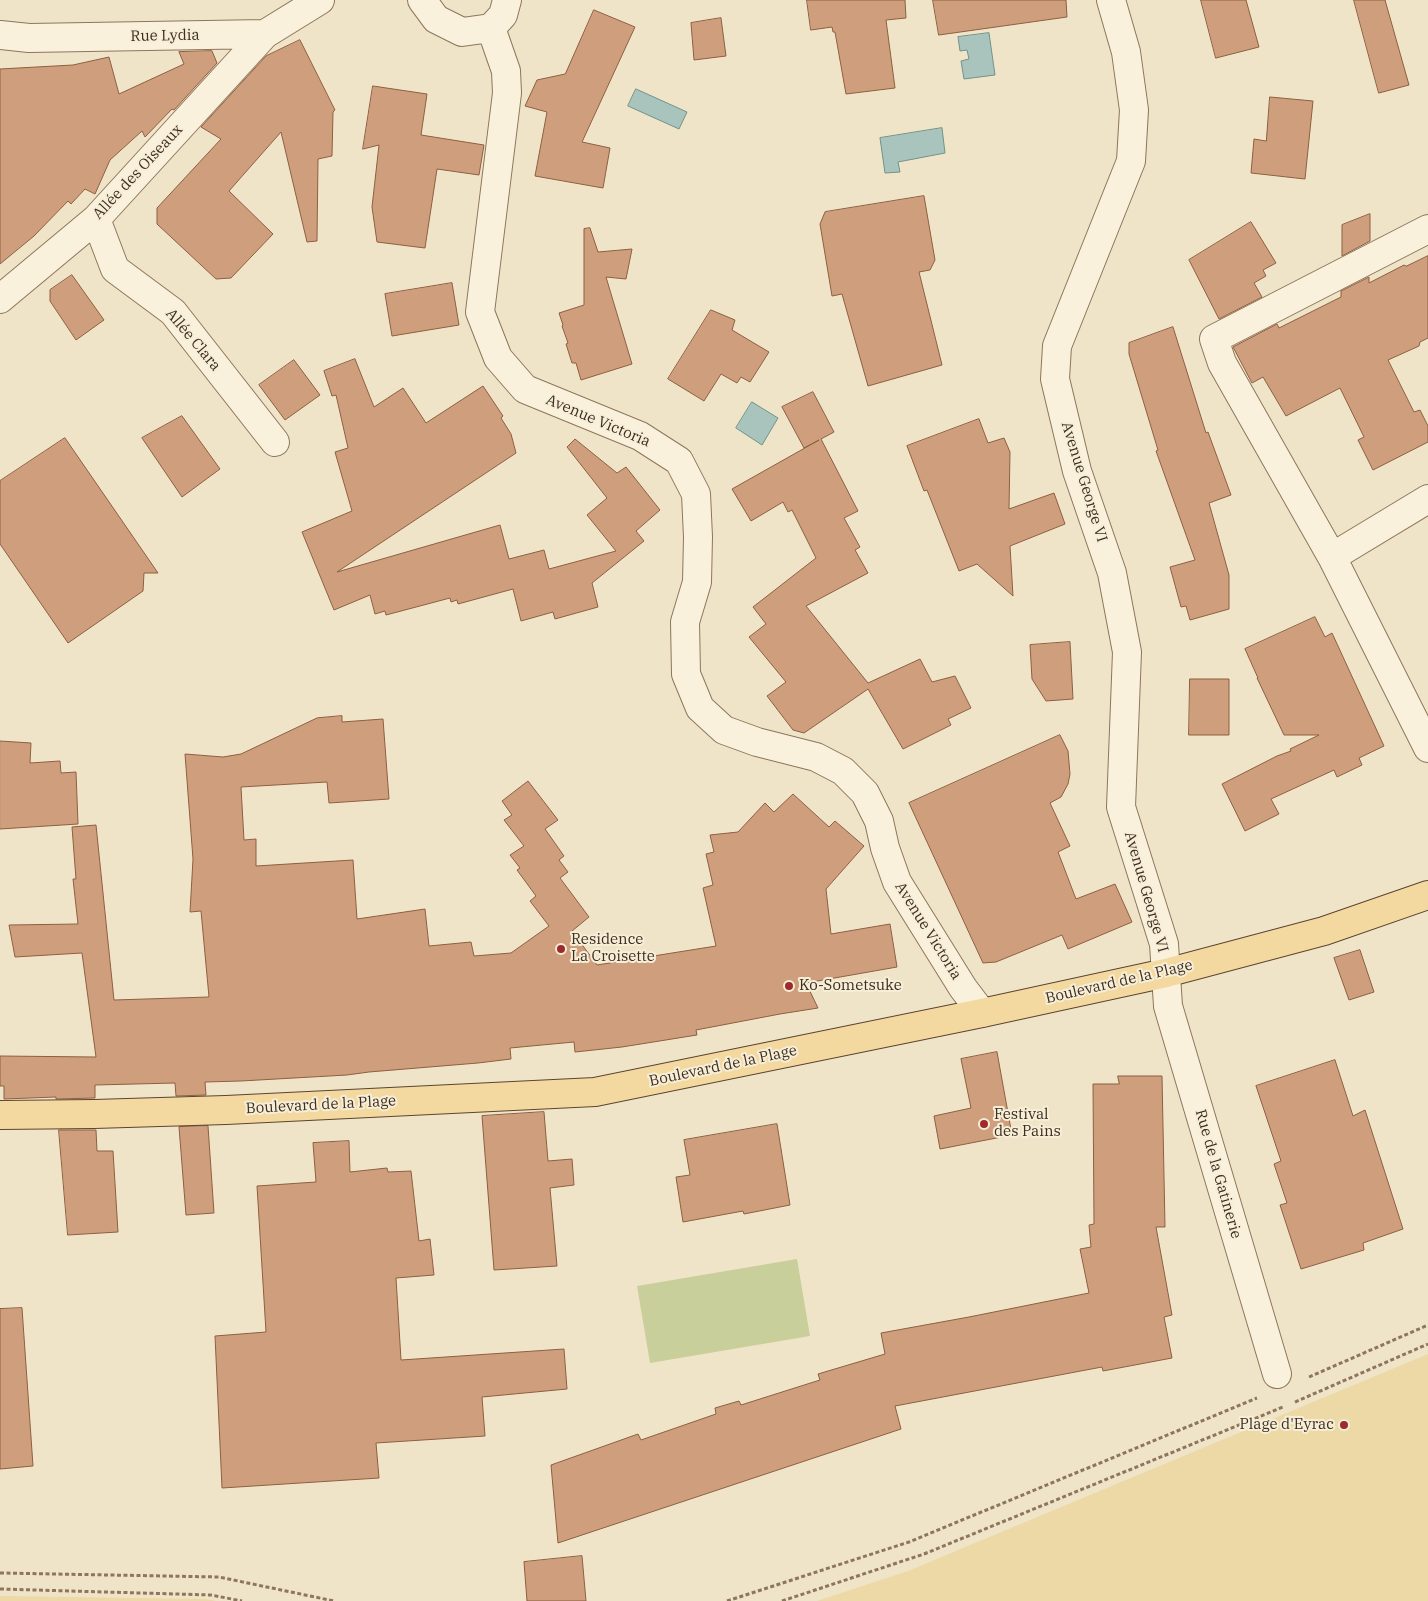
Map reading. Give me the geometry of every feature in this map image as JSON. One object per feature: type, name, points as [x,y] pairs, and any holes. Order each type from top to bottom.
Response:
[{"type":"main road","name":"Boulevard de la Plage","points":[[0,1115],[226,1110],[595,1092],[982,1013],[1166,973],[1324,930],[1428,895]]},
{"type":"street","points":[[265,34],[320,0]]},
{"type":"street","points":[[422,0],[436,19],[462,32],[491,28],[502,14],[507,0]]},
{"type":"street","name":"Avenue George VI","points":[[1111,0],[1126,52],[1134,110],[1131,161],[1057,346],[1054,379],[1077,471],[1112,573],[1127,652],[1121,807],[1164,944],[1166,973]]},
{"type":"street","name":"Avenue Victoria","points":[[491,28],[506,71],[508,93],[480,312],[498,358],[525,389],[640,436],[679,461],[696,494],[698,537],[697,582],[685,622],[686,674],[700,708],[724,730],[757,742],[816,757],[843,771],[865,793],[879,821],[884,848],[897,882],[963,988],[982,1013]]},
{"type":"street","name":"Rue Lydia","points":[[0,35],[29,38],[265,34]]},
{"type":"street","name":"Allée des Oiseaux","points":[[0,299],[96,219],[265,34]]},
{"type":"street","name":"Allée Clara","points":[[96,219],[115,269],[173,312],[275,442]]},
{"type":"street","points":[[1428,229],[1214,340],[1222,363],[1332,557],[1428,748]]},
{"type":"street","points":[[1332,557],[1428,499]]},
{"type":"street","name":"Rue de la Gatinerie","points":[[1166,973],[1168,1006],[1270,1385]]},
{"type":"path","points":[[1307,1378],[1428,1325]]},
{"type":"path","points":[[782,1601],[924,1554],[1287,1405],[1428,1344]]},
{"type":"path","points":[[727,1601],[909,1542],[1270,1385]]},
{"type":"path","points":[[0,1574],[219,1577],[334,1601]]},
{"type":"path","points":[[0,1589],[211,1594],[242,1601]]},
{"type":"green space","points":[[797,1259],[810,1336],[650,1363],[637,1286]]},
{"type":"sand","name":"Plage d'Eyrac","points":[[1428,1354],[1428,1601],[817,1601],[908,1571]]},
{"type":"sand","points":[[0,1596],[206,1599],[217,1601],[0,1601]]},
{"type":"water","points":[[989,33],[995,75],[964,79],[961,61],[969,59],[967,50],[960,51],[958,37]]},
{"type":"water","points":[[636,89],[687,112],[679,129],[628,106]]},
{"type":"water","points":[[942,128],[945,153],[898,162],[900,172],[885,173],[880,138]]},
{"type":"water","points":[[752,402],[778,418],[762,445],[736,428]]},
{"type":"building","points":[[807,0],[905,0],[906,18],[886,20],[895,88],[846,94],[835,32],[833,32],[832,27],[811,30]]},
{"type":"building","points":[[933,0],[1066,0],[1067,17],[939,35]]},
{"type":"building","points":[[1201,0],[1246,0],[1259,47],[1216,58]]},
{"type":"building","points":[[1354,0],[1385,0],[1409,85],[1379,93]]},
{"type":"building","points":[[594,10],[635,27],[582,142],[610,148],[603,188],[535,176],[547,112],[525,106],[537,80],[565,74]]},
{"type":"building","points":[[721,18],[726,56],[694,60],[691,23]]},
{"type":"building","points":[[300,40],[335,110],[333,112],[332,156],[318,159],[317,241],[307,242],[281,132],[229,191],[273,234],[231,278],[216,279],[157,224],[157,208],[221,139],[201,127],[266,56]]},
{"type":"building","points":[[212,51],[217,63],[174,110],[172,109],[145,137],[142,131],[110,160],[95,194],[85,189],[71,204],[68,201],[34,236],[0,264],[0,69],[73,65],[109,57],[119,94],[184,64],[179,52]]},
{"type":"building","points":[[373,86],[427,94],[421,135],[484,145],[479,175],[437,169],[425,248],[377,242],[372,207],[379,145],[363,149]]},
{"type":"building","points":[[1270,97],[1313,101],[1305,179],[1251,173],[1254,139],[1266,141]]},
{"type":"building","points":[[924,196],[935,260],[930,270],[919,272],[942,365],[868,386],[842,294],[832,296],[820,224],[825,212]]},
{"type":"building","points":[[1370,214],[1370,241],[1342,256],[1342,225]]},
{"type":"building","points":[[1251,222],[1276,263],[1263,270],[1266,276],[1254,283],[1262,297],[1219,319],[1189,260]]},
{"type":"building","points":[[590,228],[598,252],[632,249],[626,279],[606,277],[632,364],[581,380],[576,363],[572,363],[559,313],[584,305],[584,229]]},
{"type":"building","points":[[1428,256],[1428,338],[1420,342],[1419,346],[1388,360],[1414,412],[1420,410],[1428,426],[1428,442],[1373,470],[1358,440],[1364,437],[1340,388],[1286,416],[1263,377],[1252,383],[1233,347],[1277,324],[1279,328],[1341,297],[1341,291],[1369,277],[1369,283],[1404,265],[1406,266]]},
{"type":"building","points":[[72,275],[104,320],[76,340],[50,301],[50,290]]},
{"type":"building","points":[[452,283],[459,325],[392,336],[385,294]]},
{"type":"building","points":[[711,310],[735,320],[732,330],[769,352],[750,382],[741,377],[737,383],[721,374],[704,401],[668,379]]},
{"type":"building","points":[[1173,327],[1206,433],[1208,432],[1231,495],[1209,503],[1229,575],[1229,609],[1190,620],[1186,606],[1181,607],[1170,567],[1195,560],[1156,451],[1158,450],[1129,354],[1129,343]]},
{"type":"building","points":[[355,359],[374,407],[403,388],[426,423],[483,386],[503,416],[501,418],[511,434],[516,453],[337,572],[500,525],[509,559],[544,550],[549,569],[616,551],[587,515],[607,498],[567,447],[575,439],[617,473],[626,467],[660,510],[636,531],[644,541],[592,583],[598,607],[555,619],[553,612],[521,621],[513,589],[458,604],[457,600],[451,602],[450,598],[386,615],[385,611],[375,614],[370,595],[334,610],[302,532],[352,511],[335,452],[348,448],[336,395],[332,396],[324,371]]},
{"type":"building","points":[[294,360],[320,395],[285,420],[259,385]]},
{"type":"building","points":[[813,392],[834,432],[821,439],[858,511],[844,518],[860,547],[855,550],[868,573],[806,606],[868,683],[920,659],[932,682],[955,676],[971,708],[948,719],[951,725],[903,749],[868,689],[804,733],[793,730],[767,696],[786,682],[749,637],[766,624],[753,607],[816,558],[792,510],[788,512],[783,502],[751,521],[732,489],[819,440],[804,448],[782,407]]},
{"type":"building","points":[[182,416],[220,469],[182,497],[142,438]]},
{"type":"building","points":[[979,419],[988,443],[1004,438],[1010,452],[1009,509],[1054,493],[1065,524],[1010,546],[1013,596],[977,564],[959,571],[927,490],[924,491],[907,446]]},
{"type":"building","points":[[65,438],[158,573],[144,573],[143,591],[68,643],[0,544],[0,481]]},
{"type":"building","points":[[1315,617],[1325,637],[1332,633],[1384,746],[1359,758],[1362,765],[1337,777],[1334,770],[1271,799],[1279,814],[1245,831],[1222,784],[1277,756],[1291,751],[1290,749],[1319,735],[1284,735],[1245,649]]},
{"type":"building","points":[[1070,642],[1073,699],[1046,701],[1032,679],[1030,645]]},
{"type":"building","points":[[1190,679],[1229,679],[1229,735],[1189,735]]},
{"type":"building","points":[[342,716],[342,722],[383,719],[389,799],[329,803],[327,782],[241,787],[244,840],[256,839],[256,866],[353,860],[357,919],[425,909],[429,946],[471,942],[474,956],[511,953],[549,926],[530,901],[536,896],[517,870],[520,868],[510,855],[524,846],[504,820],[512,815],[502,801],[528,781],[558,820],[545,829],[564,856],[559,860],[568,872],[560,878],[589,917],[572,931],[597,965],[716,946],[703,888],[713,885],[706,854],[714,852],[710,835],[738,832],[765,803],[774,812],[793,794],[829,827],[835,821],[864,846],[826,889],[831,934],[890,924],[897,967],[806,983],[818,1008],[696,1030],[697,1035],[622,1047],[575,1052],[574,1042],[510,1048],[511,1059],[478,1063],[347,1075],[205,1082],[206,1095],[176,1096],[175,1083],[95,1085],[95,1098],[4,1099],[4,1086],[0,1086],[0,1056],[96,1057],[82,953],[15,957],[9,925],[78,924],[73,879],[76,879],[72,827],[96,825],[114,1000],[209,997],[201,911],[190,912],[193,859],[185,754],[223,757],[241,754],[317,718]]},
{"type":"building","points":[[1060,735],[1068,751],[1070,774],[1068,784],[1061,797],[1050,803],[1070,846],[1058,852],[1076,899],[1115,884],[1132,922],[1068,949],[1062,935],[996,962],[983,963],[909,803]]},
{"type":"building","points":[[0,741],[31,743],[30,763],[60,761],[61,773],[76,772],[78,824],[0,829]]},
{"type":"building","points":[[1360,950],[1374,992],[1349,1000],[1334,958]]},
{"type":"building","points":[[997,1052],[1012,1135],[940,1149],[934,1116],[971,1108],[961,1059]]},
{"type":"building","points":[[1335,1060],[1353,1116],[1365,1110],[1403,1229],[1363,1243],[1364,1250],[1301,1269],[1280,1205],[1287,1203],[1274,1164],[1281,1161],[1256,1086]]},
{"type":"building","points":[[1118,1076],[1162,1076],[1165,1227],[1156,1227],[1172,1315],[1164,1317],[1172,1358],[1103,1371],[1102,1367],[895,1406],[901,1429],[558,1543],[551,1465],[638,1434],[641,1440],[716,1414],[715,1408],[739,1401],[741,1405],[820,1380],[818,1374],[885,1354],[881,1333],[1089,1293],[1080,1249],[1091,1247],[1089,1225],[1094,1224],[1093,1084],[1119,1084]]},
{"type":"building","points":[[544,1112],[548,1161],[572,1159],[574,1185],[550,1188],[557,1266],[494,1270],[482,1116]]},
{"type":"building","points":[[777,1124],[790,1205],[744,1214],[743,1211],[683,1222],[676,1177],[690,1175],[684,1140]]},
{"type":"building","points":[[208,1126],[214,1213],[186,1215],[179,1127]]},
{"type":"building","points":[[59,1130],[96,1130],[97,1151],[113,1151],[118,1232],[68,1235]]},
{"type":"building","points":[[349,1141],[350,1172],[387,1168],[388,1172],[411,1171],[419,1241],[430,1239],[434,1275],[396,1278],[401,1360],[564,1349],[567,1389],[482,1397],[485,1436],[376,1443],[379,1478],[222,1488],[215,1336],[266,1332],[257,1186],[316,1182],[313,1143]]},
{"type":"building","points":[[22,1308],[33,1466],[0,1469],[0,1309]]},
{"type":"building","points":[[582,1556],[586,1601],[527,1601],[524,1562]]},
{"type":"place","name":"Residence La Croisette","points":[[561,949]]},
{"type":"place","name":"Ko-Sometsuke","points":[[789,986]]},
{"type":"place","name":"Festival des Pains","points":[[984,1124]]},
{"type":"place","name":"Plage d'Eyrac","points":[[1344,1425]]}]
